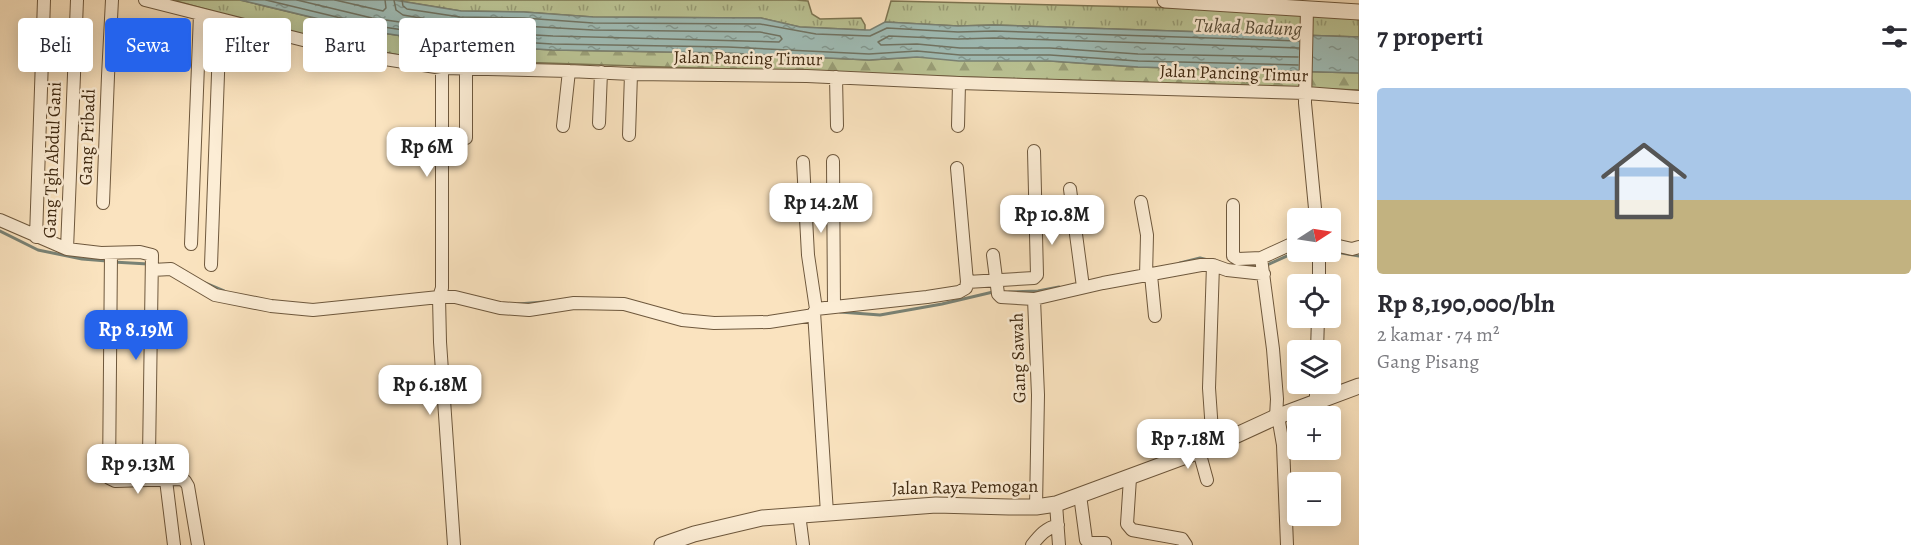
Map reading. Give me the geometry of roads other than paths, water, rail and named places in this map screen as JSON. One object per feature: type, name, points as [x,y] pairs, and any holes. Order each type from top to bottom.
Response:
[{"type":"street","points":[[36,237],[44,0]]},
{"type":"street","name":"Gang Tgh Abdul Gani","points":[[67,249],[76,0]]},
{"type":"street","name":"Gang Pribadi","points":[[103,203],[112,0]]},
{"type":"street","name":"Jalan Pancing Timur","points":[[145,0],[213,18]]},
{"type":"street","points":[[1176,0],[1307,12],[1359,12]]},
{"type":"street","points":[[1307,12],[1305,103],[1315,208]]},
{"type":"street","points":[[191,244],[200,14]]},
{"type":"street","name":"Jalan Pancing Timur","points":[[291,37],[399,61]]},
{"type":"street","name":"Jalan Pancing Timur","points":[[536,70],[836,77],[959,83],[1306,93],[1359,98]]},
{"type":"street","points":[[562,126],[569,71]]},
{"type":"street","points":[[211,265],[218,72]]},
{"type":"street","points":[[442,72],[440,293],[442,377],[454,545]]},
{"type":"street","points":[[466,72],[466,138]]},
{"type":"street","points":[[599,123],[601,72]]},
{"type":"street","points":[[629,135],[631,74]]},
{"type":"street","points":[[836,77],[837,126]]},
{"type":"street","points":[[958,126],[959,83]]},
{"type":"street","points":[[967,282],[997,287],[1034,278],[1037,275],[1034,151]]},
{"type":"street","points":[[833,161],[834,306]]},
{"type":"street","points":[[803,162],[827,513]]},
{"type":"street","points":[[152,264],[171,269],[215,295],[271,306],[313,310],[440,293],[500,308],[529,310],[574,303],[624,304],[682,320],[769,322],[834,306],[927,297],[966,288],[957,168]]},
{"type":"street","points":[[1070,189],[1082,280]]},
{"type":"street","points":[[1141,202],[1147,235],[1148,271],[1155,316]]},
{"type":"street","points":[[1233,205],[1233,256],[1263,267]]},
{"type":"street","points":[[0,220],[67,249],[111,258],[140,252],[150,253],[152,264],[149,456]]},
{"type":"street","points":[[1341,246],[1352,249],[1359,247]]},
{"type":"street","points":[[1263,267],[1287,249]]},
{"type":"street","points":[[993,255],[997,287],[1004,297],[1034,298]]},
{"type":"street","points":[[111,258],[109,478],[115,481],[180,478],[185,481],[188,486],[198,545]]},
{"type":"street","name":"Gang Sawah","points":[[1036,507],[1038,395],[1034,298],[1082,280],[1148,271],[1201,265],[1213,265],[1227,270],[1263,267]]},
{"type":"street","points":[[1207,480],[1206,448],[1213,265]]},
{"type":"street","points":[[1263,267],[1274,358],[1277,417],[1283,445],[1287,545]]},
{"type":"street","name":"Jalan Raya Pemogan","points":[[662,545],[696,539],[744,522],[800,514],[936,505],[1036,507],[1058,514],[1080,495],[1130,478],[1277,417],[1359,386]]},
{"type":"street","points":[[1316,394],[1316,403]]},
{"type":"street","points":[[1130,478],[1127,524],[1130,528],[1182,539],[1186,545]]},
{"type":"street","points":[[166,480],[174,545]]},
{"type":"street","points":[[1080,495],[1086,540],[1090,543],[1105,543]]},
{"type":"street","points":[[800,514],[803,545]]},
{"type":"street","points":[[1032,545],[1050,527],[1058,514]]},
{"type":"street","points":[[1058,514],[1059,545]]},
{"type":"water","name":"Tukad Badung","points":[[240,0],[394,0],[461,11],[524,12],[593,17],[761,18],[800,27],[865,30],[870,30],[885,22],[1359,37],[1359,73],[1138,67],[1050,61],[959,61],[917,57],[869,60],[728,53],[552,50],[536,49],[536,18],[399,18],[399,35],[387,34],[387,18],[315,18]]},
{"type":"waterway","points":[[0,231],[38,250],[82,259],[107,261]]},
{"type":"waterway","points":[[1341,253],[1359,256]]},
{"type":"waterway","points":[[1267,265],[1287,256]]},
{"type":"waterway","points":[[1180,263],[1200,258],[1208,260]]},
{"type":"waterway","points":[[113,262],[148,264]]},
{"type":"waterway","points":[[205,283],[224,291]]},
{"type":"waterway","points":[[1009,292],[1038,291],[1059,287]]},
{"type":"waterway","points":[[840,312],[880,315],[993,292]]},
{"type":"waterway","points":[[518,304],[544,302]]}]
